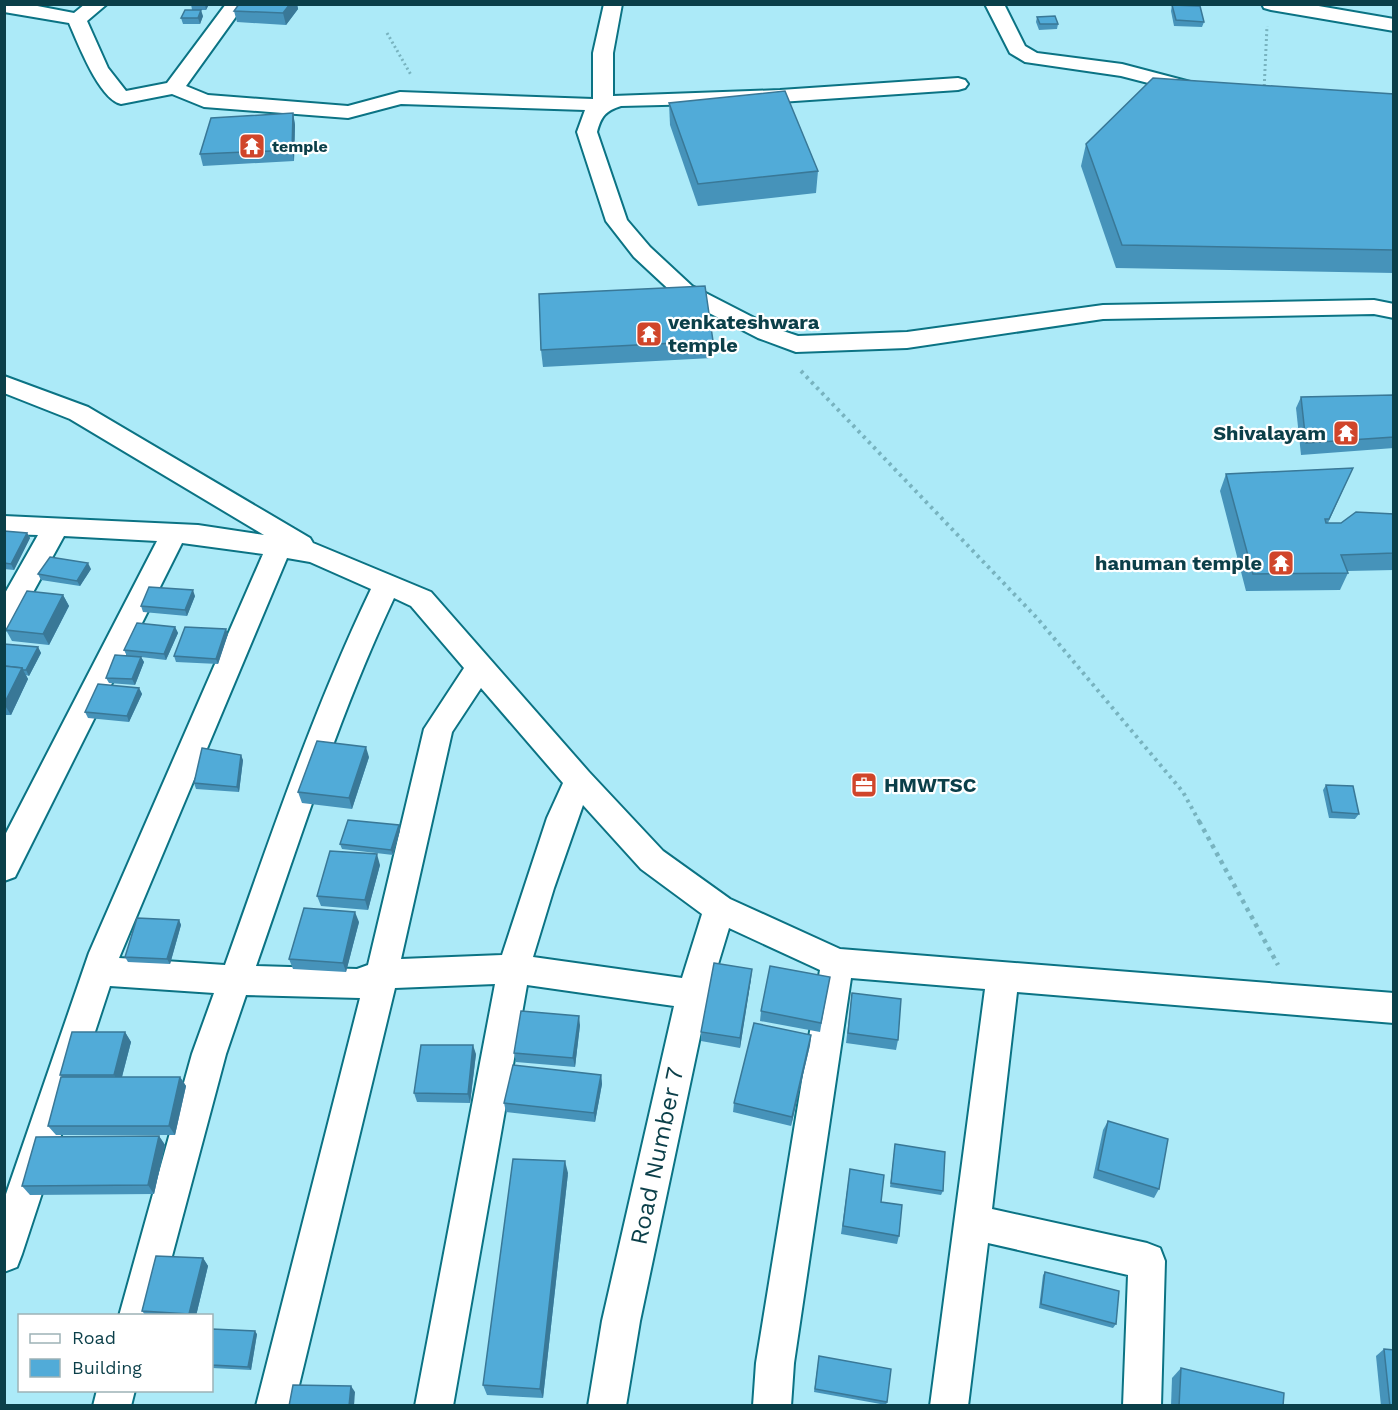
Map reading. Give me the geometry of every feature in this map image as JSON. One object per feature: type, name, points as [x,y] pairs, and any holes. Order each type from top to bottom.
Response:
[{"type":"street","points":[[77,19],[98,4]]},
{"type":"street","points":[[174,88],[236,4]]},
{"type":"street","points":[[613,4],[603,53],[603,105],[592,115],[587,132],[617,221],[642,252],[684,291],[766,333],[796,344],[907,340],[1103,312],[1374,307],[1394,311]]},
{"type":"street","points":[[994,4],[1017,49],[1032,58],[1122,70],[1210,93]]},
{"type":"street","points":[[4,6],[38,8],[77,19]]},
{"type":"street","points":[[1269,10],[1394,25]]},
{"type":"street","points":[[77,19],[99,69],[121,98],[174,88],[204,100],[348,112],[400,98],[603,105],[619,100],[780,96],[958,84]]},
{"type":"street","points":[[4,384],[79,413],[315,554],[421,599],[579,781],[652,860],[719,909],[837,963],[1394,1008]]},
{"type":"street","points":[[4,525],[198,534],[315,554]]},
{"type":"street","points":[[4,620],[56,526]]},
{"type":"street","points":[[4,868],[174,533]]},
{"type":"street","points":[[4,1254],[99,971],[279,547]]},
{"type":"street","points":[[138,1314],[209,1054],[321,738],[356,649],[387,584]]},
{"type":"street","points":[[275,1406],[382,974],[438,729],[480,667]]},
{"type":"street","points":[[434,1406],[514,969],[548,858],[562,818],[579,781]]},
{"type":"street","name":"Road Number 7","points":[[607,1406],[621,1321],[693,994],[719,909]]},
{"type":"street","points":[[772,1406],[775,1363],[837,963]]},
{"type":"street","points":[[99,971],[235,980],[358,984],[382,974],[514,969],[693,994]]},
{"type":"street","points":[[949,1406],[1003,977]]},
{"type":"street","points":[[972,1222],[1148,1261],[1142,1406]]},
{"type":"path","points":[[1264,93],[1269,10]]},
{"type":"path","points":[[387,33],[424,99]]},
{"type":"path","points":[[766,333],[1037,618],[1183,792],[1297,1000]]},
{"type":"building","points":[[239,4],[290,4],[283,13],[234,11]]},
{"type":"building","points":[[1172,5],[1200,6],[1204,22],[1176,20]]},
{"type":"building","points":[[185,10],[201,10],[198,18],[181,18]]},
{"type":"building","points":[[1055,16],[1058,24],[1040,24],[1037,17]]},
{"type":"building","points":[[1153,78],[1394,94],[1394,250],[1122,245],[1086,144]]},
{"type":"building","points":[[785,91],[818,171],[698,184],[669,103]]},
{"type":"building","name":"temple","points":[[293,113],[292,150],[200,154],[211,118]]},
{"type":"building","points":[[705,286],[713,341],[541,350],[539,294]]},
{"type":"building","name":"Shivalayam","points":[[1393,395],[1394,437],[1306,443],[1301,397]]},
{"type":"building","points":[[1353,468],[1329,519],[1325,519],[1326,523],[1341,523],[1356,512],[1394,514],[1394,553],[1341,555],[1348,573],[1253,574],[1226,474]]},
{"type":"building","points":[[4,531],[27,533],[11,564],[4,563]]},
{"type":"building","points":[[50,557],[88,563],[77,581],[38,574]]},
{"type":"building","points":[[149,587],[193,590],[185,610],[141,606]]},
{"type":"building","points":[[27,591],[63,595],[43,634],[6,630]]},
{"type":"building","points":[[137,623],[175,627],[164,654],[124,650]]},
{"type":"building","points":[[185,627],[226,629],[216,659],[174,656]]},
{"type":"building","points":[[4,644],[38,647],[26,670],[23,670],[4,666]]},
{"type":"building","points":[[115,655],[141,657],[132,679],[106,678]]},
{"type":"building","points":[[4,666],[22,668],[4,704]]},
{"type":"building","points":[[98,684],[139,688],[127,716],[85,712]]},
{"type":"building","points":[[317,741],[366,747],[349,798],[298,792]]},
{"type":"building","points":[[202,748],[241,755],[237,787],[194,783]]},
{"type":"building","points":[[1326,785],[1353,786],[1359,814],[1332,812]]},
{"type":"building","points":[[348,820],[399,825],[391,850],[340,844]]},
{"type":"building","points":[[330,851],[377,854],[365,900],[317,896]]},
{"type":"building","points":[[304,908],[355,912],[343,963],[289,959]]},
{"type":"building","points":[[137,918],[179,920],[167,959],[125,957]]},
{"type":"building","points":[[714,963],[752,969],[740,1038],[701,1032]]},
{"type":"building","points":[[770,966],[830,977],[821,1023],[761,1011]]},
{"type":"building","points":[[852,993],[901,999],[898,1040],[848,1033]]},
{"type":"building","points":[[521,1011],[579,1016],[573,1058],[514,1053]]},
{"type":"building","points":[[754,1023],[811,1035],[792,1117],[734,1103]]},
{"type":"building","points":[[72,1032],[125,1032],[114,1075],[60,1075]]},
{"type":"building","points":[[421,1045],[473,1045],[468,1094],[414,1093]]},
{"type":"building","points":[[513,1065],[601,1075],[594,1113],[504,1103]]},
{"type":"building","points":[[61,1077],[180,1077],[169,1126],[48,1126]]},
{"type":"building","points":[[1108,1121],[1168,1139],[1159,1189],[1098,1170]]},
{"type":"building","points":[[159,1136],[148,1185],[22,1186],[36,1137]]},
{"type":"building","points":[[895,1144],[945,1152],[943,1191],[891,1183]]},
{"type":"building","points":[[513,1159],[565,1161],[540,1389],[483,1385]]},
{"type":"building","points":[[850,1169],[884,1175],[881,1202],[902,1205],[899,1236],[843,1226]]},
{"type":"building","points":[[156,1256],[203,1258],[189,1314],[142,1311]]},
{"type":"building","points":[[1045,1272],[1119,1291],[1116,1324],[1041,1304]]},
{"type":"building","points":[[213,1329],[255,1331],[248,1367],[213,1365]]},
{"type":"building","points":[[1384,1349],[1394,1350],[1394,1406],[1390,1406]]},
{"type":"building","points":[[819,1356],[891,1369],[887,1402],[815,1389]]},
{"type":"building","points":[[1181,1368],[1284,1393],[1283,1406],[1179,1406]]},
{"type":"building","points":[[293,1385],[351,1386],[349,1406],[289,1406]]},
{"type":"place","name":"temple","points":[[252,146]]},
{"type":"place","name":"venkateshwara temple","points":[[649,334]]},
{"type":"place","name":"Shivalayam","points":[[1346,433]]},
{"type":"place","name":"hanuman temple","points":[[1281,563]]},
{"type":"place","name":"HMWTSC","points":[[864,785]]}]
